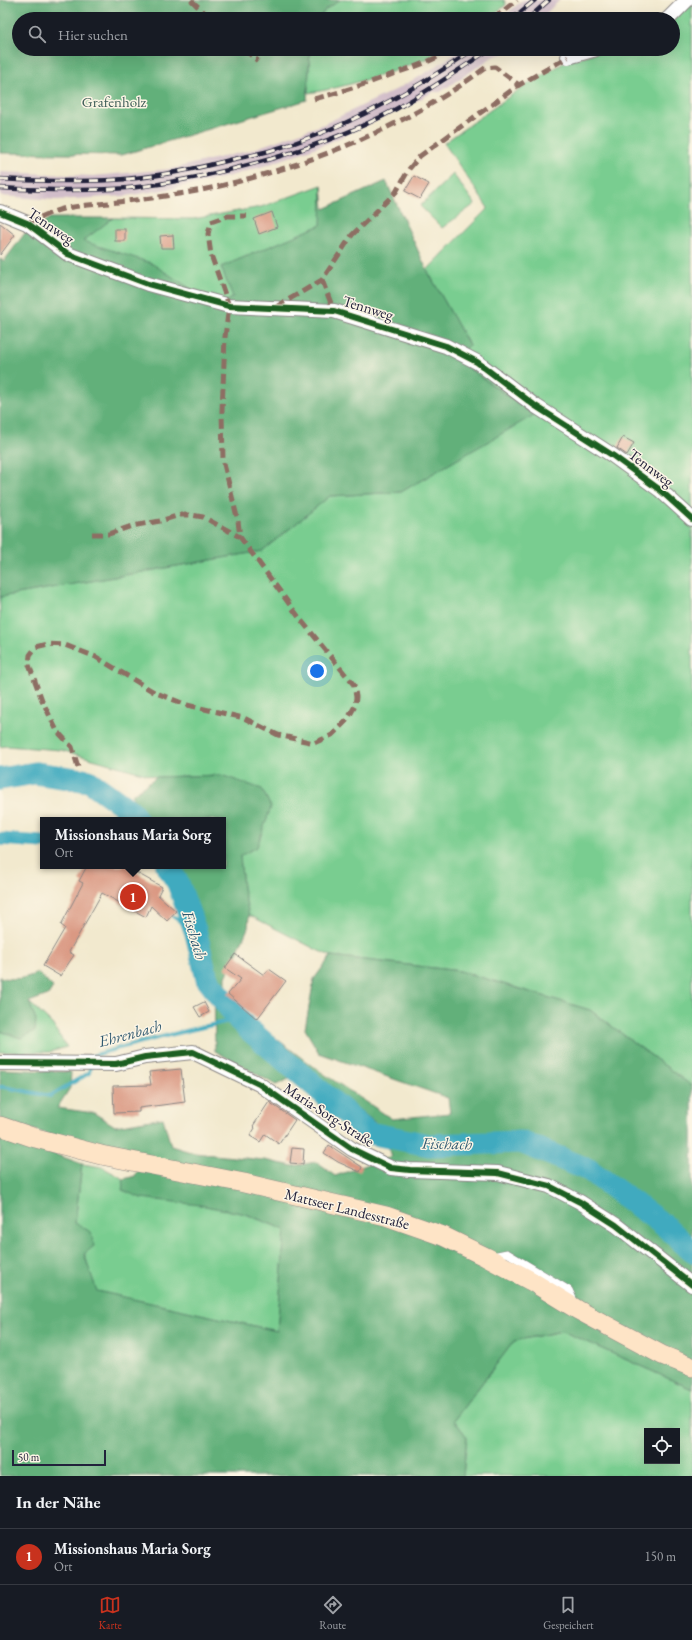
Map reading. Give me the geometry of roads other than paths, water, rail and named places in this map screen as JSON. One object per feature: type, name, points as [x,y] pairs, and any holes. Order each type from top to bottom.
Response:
[{"type":"main road","name":"Mattseer Landesstraße","points":[[0,1126],[32,1137],[101,1156],[244,1183],[386,1216],[443,1236],[486,1257],[578,1310],[662,1355],[692,1367]]},
{"type":"street","points":[[675,12],[687,0]]},
{"type":"street","name":"Tennweg","points":[[0,212],[27,223],[68,254],[148,284],[229,306],[334,311],[446,346],[477,362],[534,405],[612,455],[660,490],[692,519]]},
{"type":"street","name":"Maria-Sorg-Straße","points":[[0,1063],[116,1064],[145,1056],[193,1052],[259,1084],[352,1149],[391,1168],[498,1173],[548,1186],[580,1202],[616,1225],[692,1285]]},
{"type":"waterway","name":"Fischach","points":[[0,779],[35,773],[89,781],[131,811],[135,817]]},
{"type":"waterway","points":[[0,839],[40,842]]},
{"type":"waterway","name":"Fischach","points":[[169,869],[178,883],[196,933],[207,979],[246,1027],[369,1133],[429,1145],[521,1142],[589,1170],[665,1226],[692,1251]]},
{"type":"waterway","points":[[174,917],[196,933]]},
{"type":"waterway","name":"Ehrenbach","points":[[0,1087],[50,1096],[89,1073],[92,1056],[146,1041],[238,1019]]},
{"type":"railway","points":[[520,12],[535,0]]},
{"type":"railway","points":[[536,12],[549,0]]},
{"type":"railway","points":[[0,179],[84,181],[140,178],[167,174],[269,151],[350,121],[401,95],[464,56]]},
{"type":"railway","points":[[0,188],[98,190],[134,187],[202,176],[252,164],[301,150],[373,121],[420,95],[479,56]]},
{"type":"place","name":"Missionshaus Maria Sorg","points":[[133,897]]},
{"type":"park label","name":"Grafenholz","points":[[114,102]]}]
